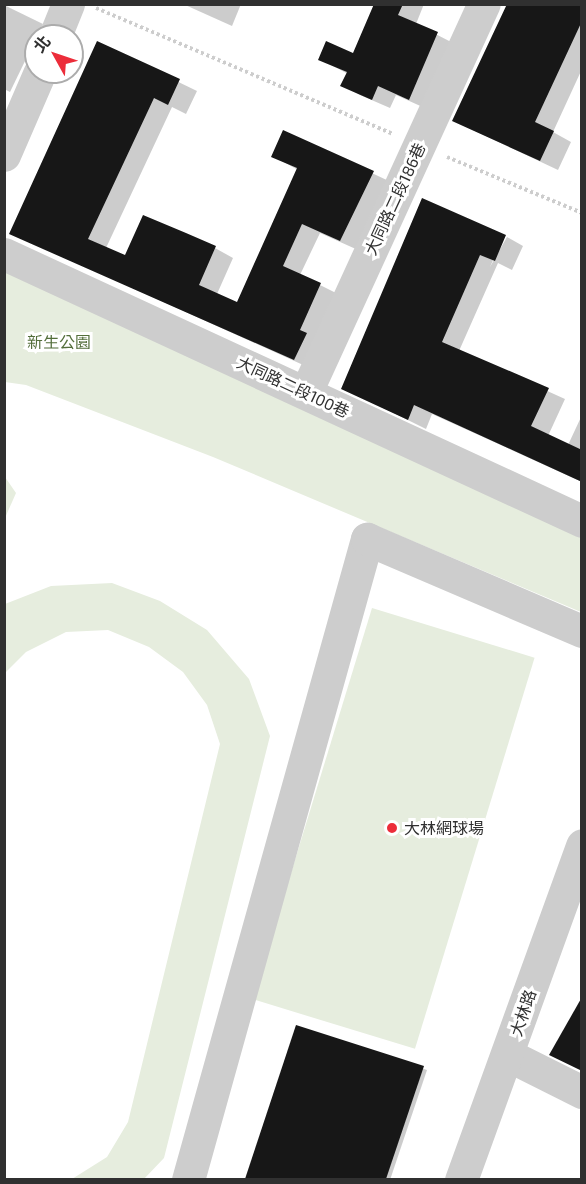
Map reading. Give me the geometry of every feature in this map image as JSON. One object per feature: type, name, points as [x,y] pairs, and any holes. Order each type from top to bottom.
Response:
[{"type":"street","points":[[60,24],[68,4]]},
{"type":"street","name":"大同路二段186巷","points":[[306,393],[484,4]]},
{"type":"street","points":[[4,155],[35,84]]},
{"type":"street","name":"大同路二段100巷","points":[[4,254],[582,521]]},
{"type":"street","points":[[188,1179],[367,538],[582,631]]},
{"type":"street","name":"大林路","points":[[461,1179],[508,1055],[582,845]]},
{"type":"street","points":[[508,1055],[582,1092]]},
{"type":"path","points":[[87,4],[582,213]]},
{"type":"green space","name":"新生公園","points":[[5,262],[581,523],[581,612],[213,457],[26,385],[5,382]]},
{"type":"green space","points":[[5,477],[16,493],[5,518]]},
{"type":"green space","points":[[112,583],[160,601],[207,630],[249,679],[270,736],[164,1158],[144,1179],[72,1179],[107,1157],[128,1122],[220,744],[207,705],[183,672],[149,647],[108,630],[66,632],[26,652],[5,673],[5,604],[51,586]]},
{"type":"green space","name":"大林網球場","points":[[372,608],[535,658],[415,1049],[252,999]]},
{"type":"building","points":[[374,4],[403,4],[398,15],[438,32],[409,100],[378,86],[372,100],[340,86],[347,72],[318,60],[326,41],[353,53]]},
{"type":"building","points":[[507,4],[582,4],[582,21],[535,122],[554,131],[540,161],[452,121]]},
{"type":"building","points":[[97,41],[180,79],[168,105],[154,98],[88,239],[125,255],[143,215],[186,233],[216,246],[199,285],[237,302],[297,168],[271,157],[283,130],[374,171],[340,241],[302,224],[283,266],[321,283],[300,330],[307,333],[294,360],[9,234],[77,84],[84,84],[84,70]]},
{"type":"building","points":[[422,198],[506,235],[495,261],[480,255],[442,342],[549,388],[531,426],[582,450],[582,482],[414,405],[408,420],[341,389]]},
{"type":"building","points":[[582,997],[582,1071],[549,1055]]},
{"type":"building","points":[[296,1025],[424,1066],[386,1179],[245,1179]]},
{"type":"place","name":"大林網球場","points":[[392,828]]}]
